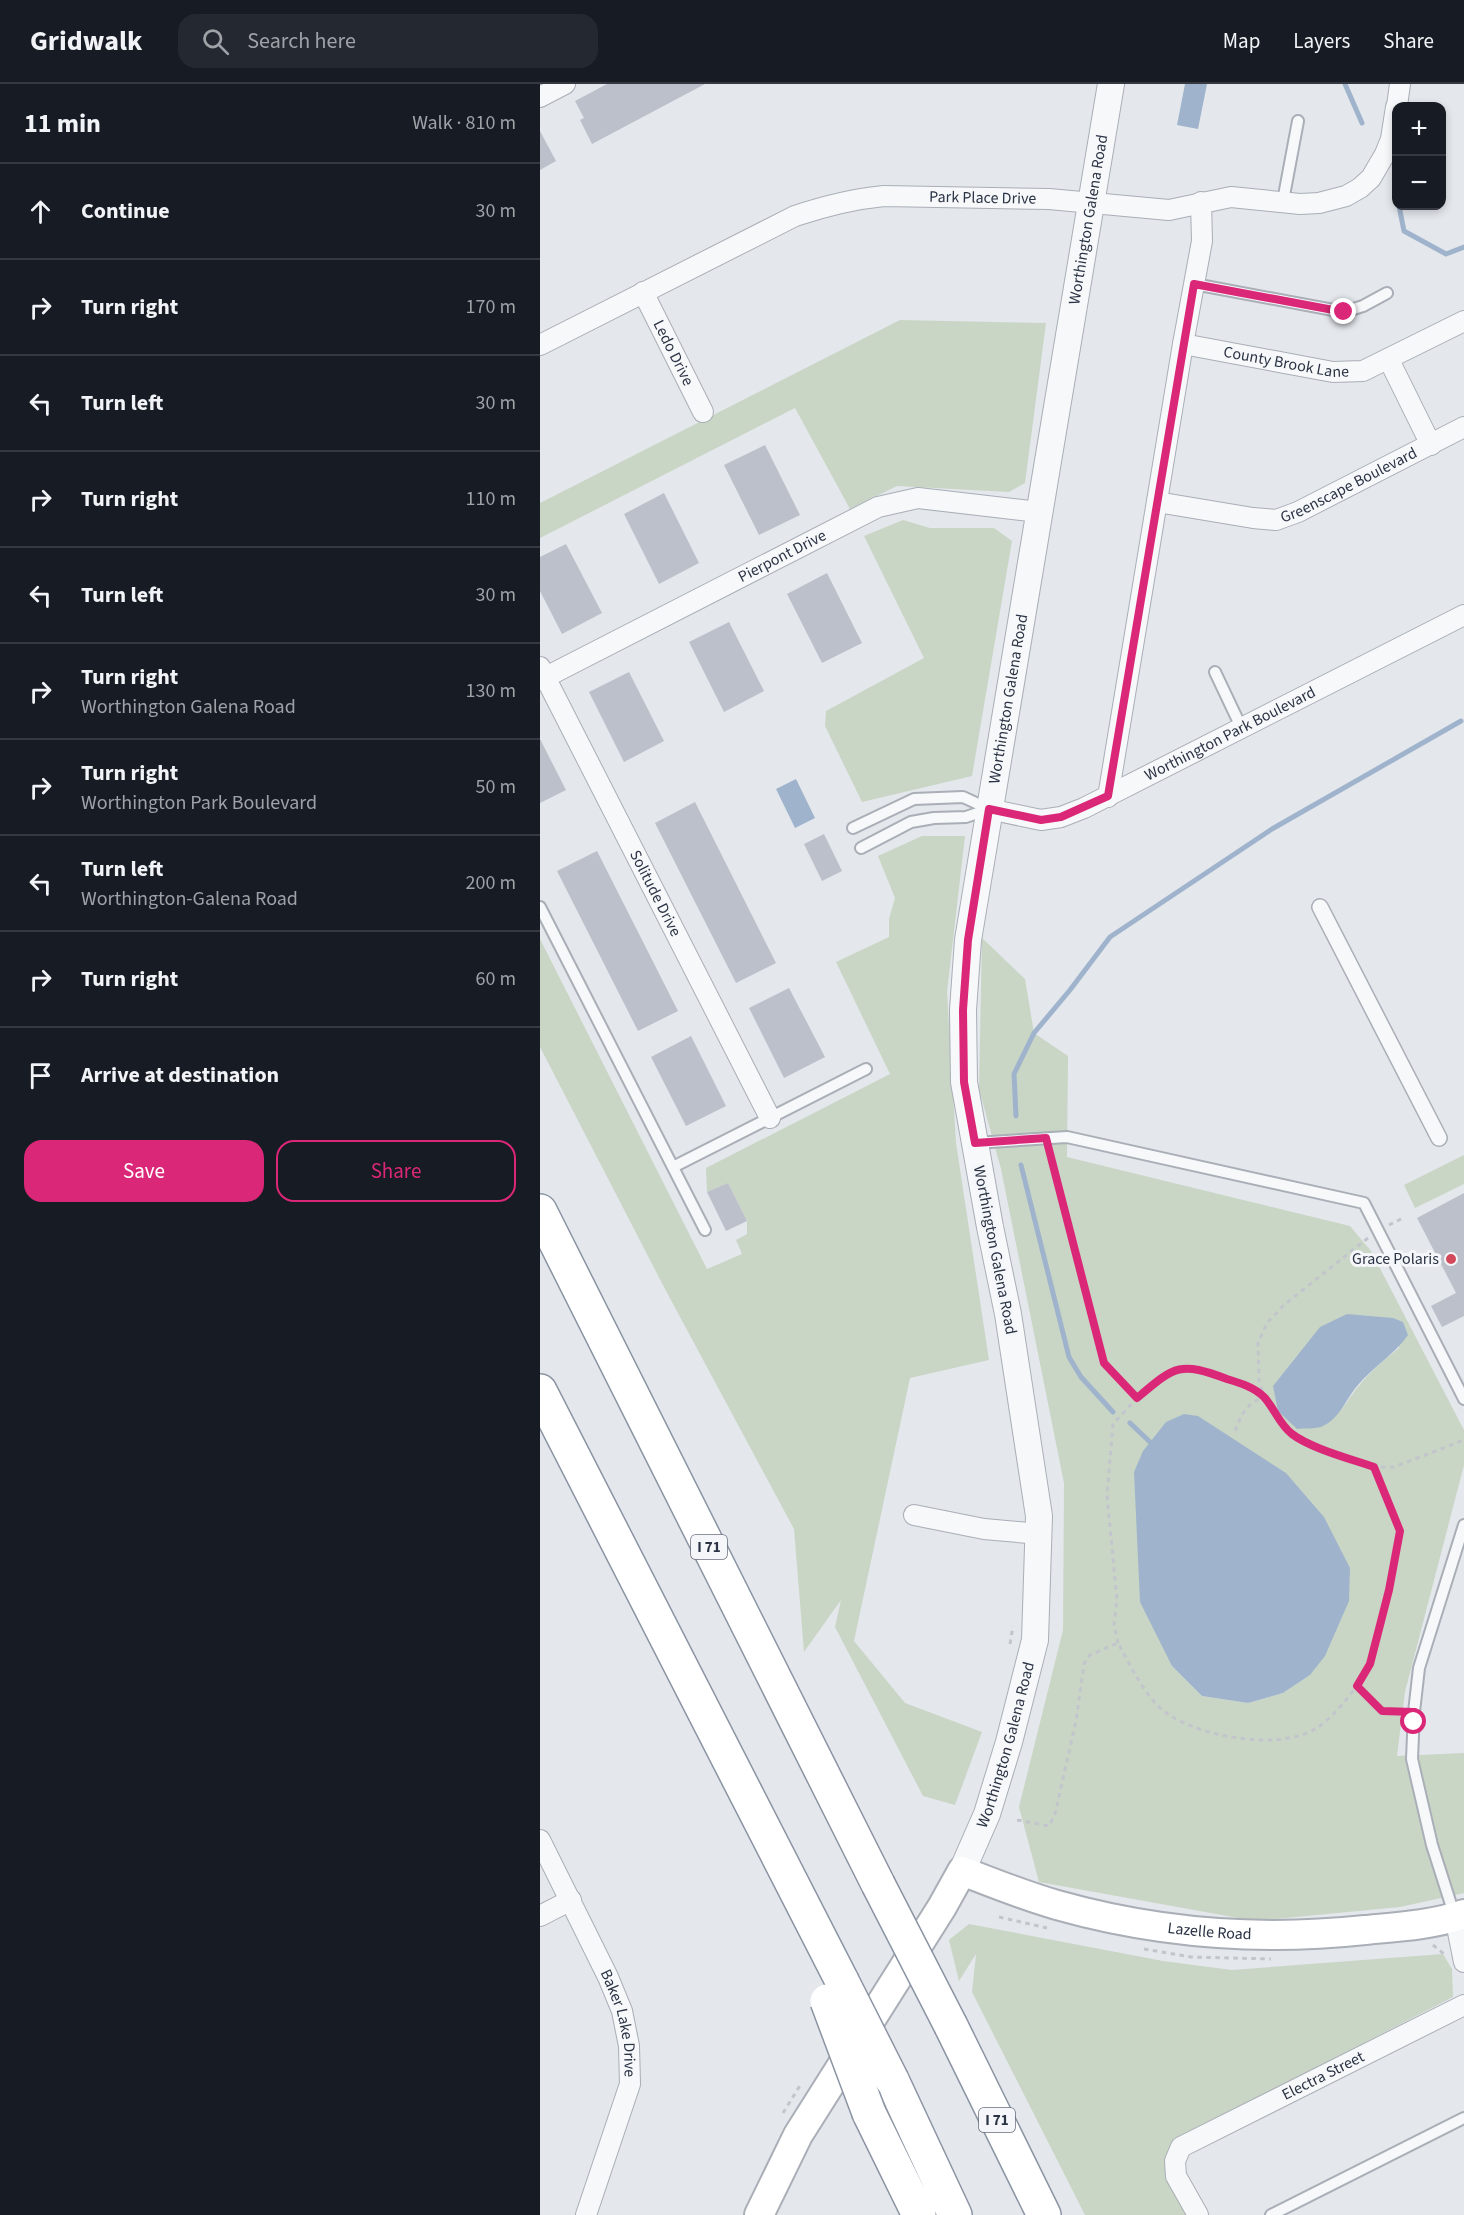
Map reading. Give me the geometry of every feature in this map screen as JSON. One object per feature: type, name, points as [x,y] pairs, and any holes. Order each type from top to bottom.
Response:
[{"type":"highway","name":"I 71","points":[[540,1211],[1044,2215]]},
{"type":"highway","points":[[540,1391],[761,1821],[834,1991],[869,2113],[919,2215]]},
{"type":"highway","points":[[834,1991],[892,2080],[955,2215]]},
{"type":"main road","name":"Lazelle Road","points":[[962,1872],[1056,1905],[1139,1924],[1222,1934],[1322,1935],[1395,1927],[1460,1916]]},
{"type":"main road","name":"Worthington Galena Road","points":[[759,2215],[798,2135],[962,1872]]},
{"type":"street","points":[[540,97],[565,84]]},
{"type":"street","name":"Worthington Galena Road","points":[[962,1872],[987,1814],[1010,1742],[1035,1640],[1040,1534],[1008,1314],[964,1082],[963,1010],[968,940],[1111,84]]},
{"type":"street","name":"Park Place Drive","points":[[1398,102],[1400,84]]},
{"type":"street","name":"Park Place Drive","points":[[540,345],[795,216],[826,206],[884,196],[1049,199],[1170,210],[1231,197],[1300,204],[1319,203],[1346,196],[1371,178],[1385,154],[1392,134]]},
{"type":"street","points":[[1108,796],[1202,241],[1201,202]]},
{"type":"street","name":"Ledo Drive","points":[[643,292],[703,412]]},
{"type":"street","name":"County Brook Lane","points":[[1183,344],[1334,372],[1363,371],[1464,321]]},
{"type":"street","points":[[1389,360],[1431,445]]},
{"type":"street","name":"Greenscape Boulevard","points":[[1156,502],[1253,519],[1276,520],[1298,512],[1464,427]]},
{"type":"street","name":"Pierpont Drive","points":[[542,675],[878,507],[918,498],[1039,512]]},
{"type":"street","name":"Worthington Park Boulevard","points":[[989,809],[1041,820],[1061,817],[1242,729],[1464,615]]},
{"type":"street","name":"Solitude Drive","points":[[542,675],[770,1118]]},
{"type":"street","points":[[1320,907],[1439,1138]]},
{"type":"street","points":[[914,1515],[984,1529],[1040,1534]]},
{"type":"street","name":"Baker Lake Drive","points":[[540,1840],[609,1977],[622,2011],[630,2046],[630,2084],[585,2215]]},
{"type":"street","points":[[540,1916],[571,1900]]},
{"type":"street","points":[[1460,1916],[1464,1962]]},
{"type":"street","name":"Electra Street","points":[[1198,2215],[1176,2176],[1175,2161],[1181,2147],[1464,2005]]},
{"type":"lane","points":[[1283,201],[1298,121]]},
{"type":"lane","points":[[1194,284],[1344,312],[1363,306],[1387,293]]},
{"type":"lane","points":[[1215,672],[1242,729]]},
{"type":"lane","points":[[853,828],[921,798],[963,797],[989,809]]},
{"type":"lane","points":[[861,848],[911,822],[934,818],[966,817],[989,809]]},
{"type":"lane","points":[[540,907],[705,1230]]},
{"type":"lane","points":[[673,1167],[866,1069]]},
{"type":"lane","points":[[975,1143],[1067,1137],[1364,1203],[1464,1399]]},
{"type":"lane","points":[[1460,1916],[1432,1845],[1412,1759],[1419,1668],[1464,1525]]},
{"type":"lane","points":[[1271,2215],[1464,2118]]},
{"type":"path","points":[[1046,1138],[1104,1363],[1137,1398]]},
{"type":"path","points":[[1401,1219],[1378,1230],[1284,1305],[1267,1323],[1258,1343],[1259,1381],[1264,1397],[1279,1421],[1293,1435],[1374,1467],[1394,1467],[1464,1440]]},
{"type":"path","points":[[1264,1397],[1248,1386],[1199,1369],[1184,1367],[1167,1373],[1137,1398],[1113,1425],[1107,1495],[1117,1600],[1114,1624],[1118,1643],[1136,1677],[1159,1706],[1186,1725],[1220,1736],[1269,1740],[1295,1737],[1314,1730],[1328,1719],[1357,1686],[1370,1664],[1389,1590],[1400,1531],[1374,1467]]},
{"type":"path","points":[[1235,1432],[1242,1411],[1252,1402],[1264,1397]]},
{"type":"path","points":[[1017,1820],[1050,1826],[1055,1814],[1076,1721],[1084,1664],[1090,1655],[1118,1643]]},
{"type":"path","points":[[1357,1686],[1382,1711],[1414,1712]]},
{"type":"green space","points":[[900,320],[1046,323],[1025,483],[1009,492],[897,486],[850,509],[795,408],[540,538],[540,503]]},
{"type":"green space","points":[[903,520],[930,528],[994,528],[1012,541],[972,776],[862,802],[825,726],[826,711],[924,658],[864,536]]},
{"type":"green space","points":[[922,836],[965,836],[947,992],[956,1143],[989,1360],[910,1378],[854,1641],[905,1703],[982,1732],[955,1805],[923,1796],[835,1627],[841,1600],[804,1652],[794,1529],[665,1289],[540,1047],[540,939],[707,1269],[742,1254],[736,1240],[747,1234],[747,1221],[728,1183],[707,1192],[706,1168],[890,1074],[836,962],[889,937],[889,919],[895,898],[878,856]]},
{"type":"green space","points":[[982,938],[1025,979],[1034,1033],[1068,1056],[1067,1157],[1350,1226],[1371,1251],[1464,1430],[1464,1465],[1405,1692],[1397,1756],[1464,1753],[1464,1893],[1400,1907],[1255,1921],[1039,1882],[1019,1807],[1063,1630],[1064,1483],[1001,1169],[979,1089]],"holes":[[[1393,1318],[1399,1348],[1366,1378],[1339,1414]],[[1172,1666],[1310,1675],[1283,1693],[1248,1703],[1202,1696]]]},
{"type":"green space","points":[[1464,1155],[1464,1184],[1415,1208],[1404,1185]]},
{"type":"green space","points":[[969,1924],[1163,1961],[1232,1970],[1443,1954],[1452,1969],[1453,1997],[1191,2132],[1174,2143],[1188,2215],[1085,2215],[972,1992],[976,1954],[959,1981],[949,1940]]},
{"type":"water","points":[[1185,84],[1207,84],[1198,129],[1177,125]]},
{"type":"water","points":[[796,779],[815,818],[795,828],[776,789]]},
{"type":"water","points":[[1347,1314],[1393,1318],[1403,1322],[1408,1335],[1358,1385],[1342,1409],[1328,1424],[1315,1428],[1297,1429],[1278,1411],[1273,1386],[1320,1327]]},
{"type":"water","points":[[1184,1414],[1198,1416],[1286,1473],[1324,1517],[1350,1568],[1349,1601],[1325,1656],[1310,1675],[1283,1693],[1248,1703],[1202,1696],[1172,1666],[1140,1602],[1134,1472],[1143,1451],[1166,1422]]},
{"type":"building","points":[[607,84],[705,84],[592,144],[580,120],[584,118],[575,101]]},
{"type":"building","points":[[540,131],[556,161],[540,170]]},
{"type":"building","points":[[765,445],[800,515],[759,535],[724,465]]},
{"type":"building","points":[[664,493],[699,563],[659,584],[624,514]]},
{"type":"building","points":[[566,544],[602,613],[562,634],[540,591],[540,557]]},
{"type":"building","points":[[827,573],[862,643],[822,663],[787,594]]},
{"type":"building","points":[[729,622],[764,691],[724,712],[689,642]]},
{"type":"building","points":[[629,672],[664,741],[624,762],[589,692]]},
{"type":"building","points":[[540,739],[566,790],[540,803]]},
{"type":"building","points":[[695,802],[776,963],[736,983],[655,823]]},
{"type":"building","points":[[824,834],[842,871],[822,881],[804,844]]},
{"type":"building","points":[[597,851],[678,1011],[638,1031],[557,871]]},
{"type":"building","points":[[789,988],[825,1057],[784,1078],[749,1008]]},
{"type":"building","points":[[691,1036],[726,1106],[686,1126],[651,1057]]},
{"type":"building","points":[[728,1183],[747,1221],[726,1231],[707,1192]]},
{"type":"building","name":"Grace Polaris","points":[[1464,1193],[1464,1316],[1442,1327],[1431,1306],[1456,1293],[1417,1218]]},
{"type":"waterway","points":[[1345,84],[1362,123]]},
{"type":"waterway","points":[[1400,210],[1404,231],[1446,254],[1464,247]]},
{"type":"waterway","points":[[1016,1116],[1014,1074],[1034,1033],[1110,937],[1272,829],[1461,721]]},
{"type":"waterway","points":[[1021,1165],[1069,1357],[1081,1377],[1113,1412]]},
{"type":"waterway","points":[[1130,1423],[1150,1442]]},
{"type":"place","name":"Grace Polaris","points":[[1451,1259]]},
{"type":"route","points":[[1344,312],[1194,284],[1108,796],[1061,817],[1041,820],[989,809],[968,940],[963,1010],[964,1082],[975,1143],[1046,1138],[1104,1363],[1137,1398],[1167,1373],[1184,1367],[1199,1369],[1248,1386],[1264,1397],[1279,1421],[1293,1435],[1374,1467],[1400,1531],[1389,1590],[1370,1664],[1357,1686],[1382,1711],[1414,1712],[1414,1722]]}]
